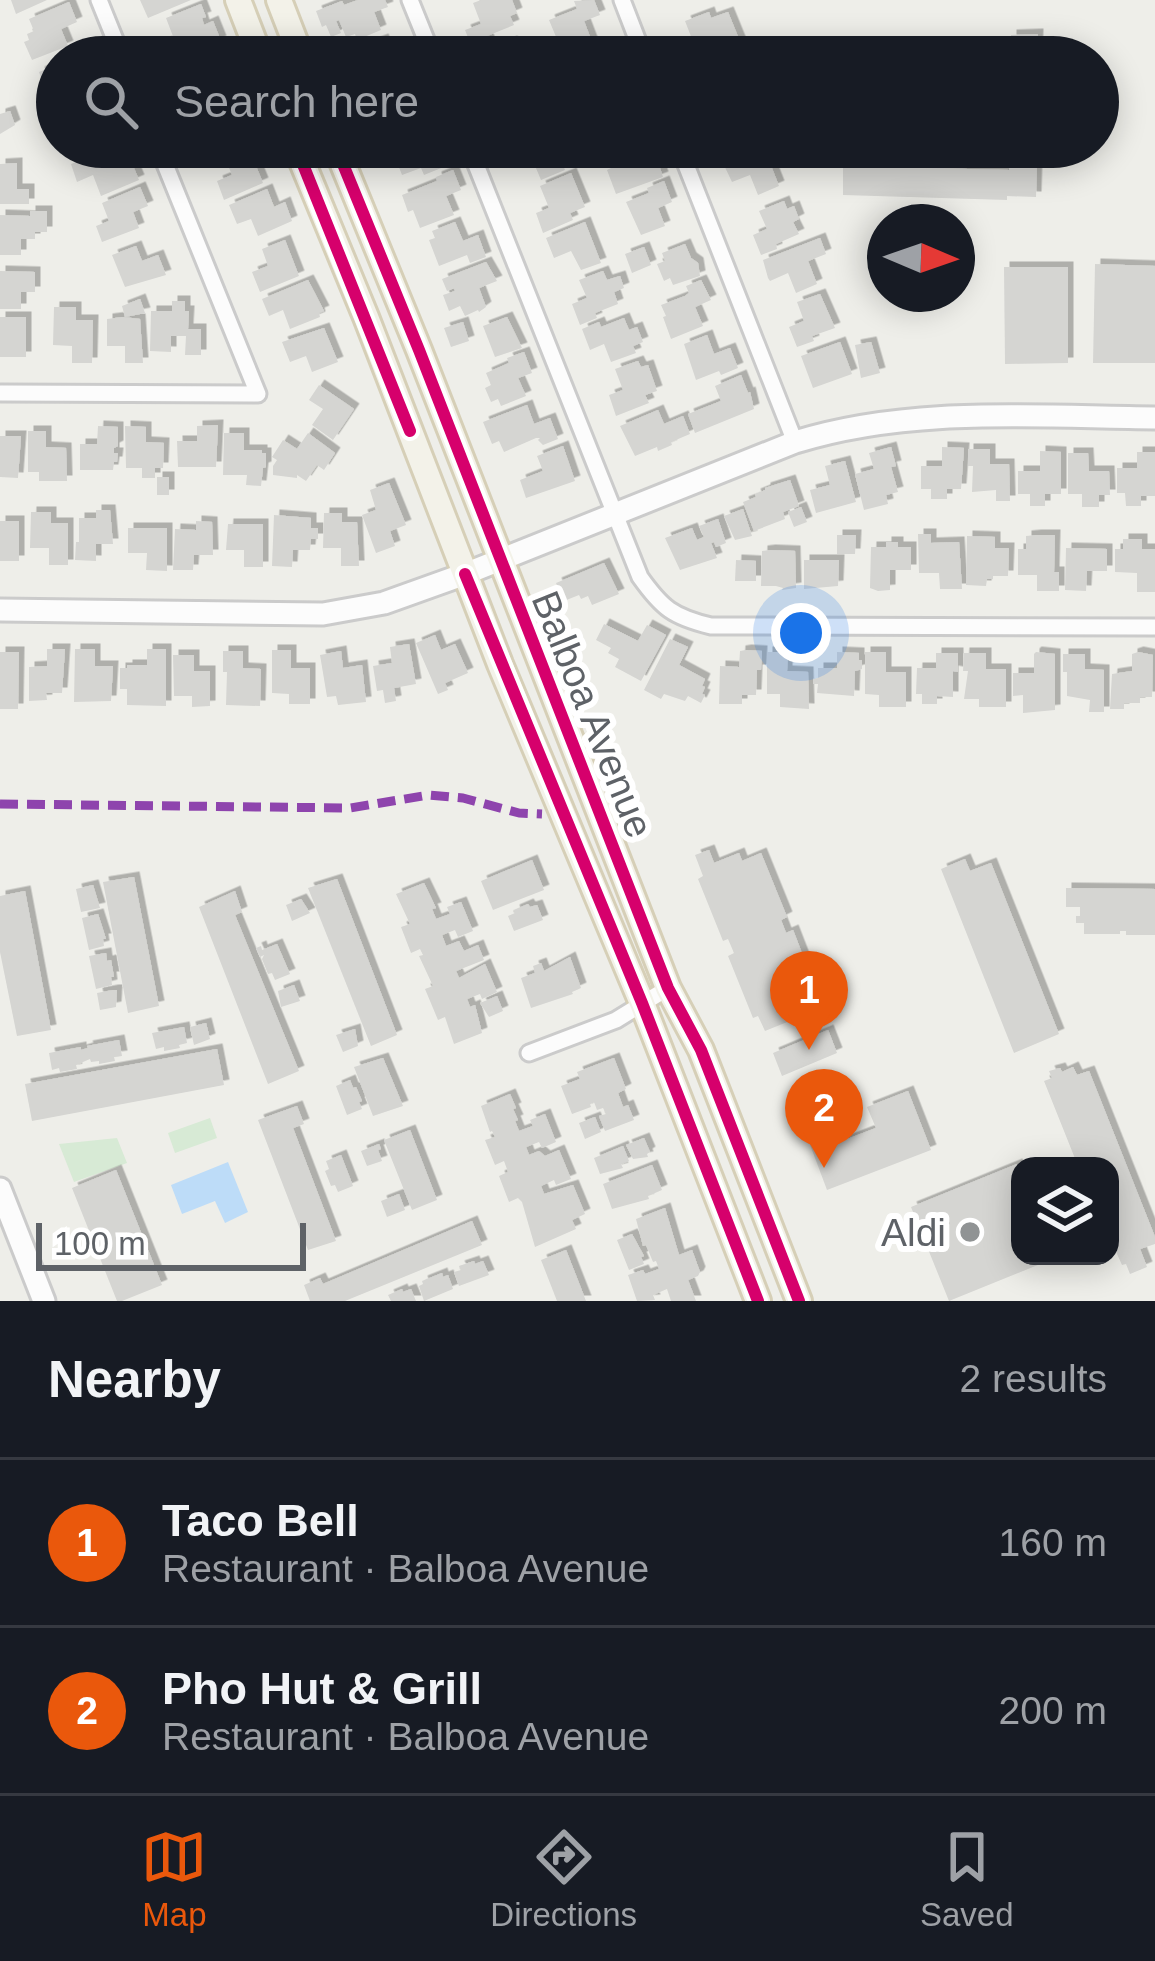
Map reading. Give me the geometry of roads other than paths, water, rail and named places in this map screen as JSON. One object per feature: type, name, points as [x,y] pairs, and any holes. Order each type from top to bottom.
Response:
[{"type":"main road","points":[[238,0],[252,36]]},
{"type":"main road","points":[[279,0],[293,36]]},
{"type":"main road","name":"Balboa Avenue","points":[[305,168],[465,574],[643,1003],[758,1301]]},
{"type":"main road","name":"Balboa Avenue","points":[[345,168],[668,988],[700,1050],[799,1301]]},
{"type":"street","points":[[99,0],[114,36]]},
{"type":"street","points":[[410,0],[425,36]]},
{"type":"street","points":[[622,0],[636,36]]},
{"type":"street","points":[[0,393],[258,394],[167,168]]},
{"type":"street","points":[[477,168],[640,577],[660,604],[683,619],[711,626],[1155,627]]},
{"type":"street","points":[[687,168],[795,442]]},
{"type":"street","points":[[0,610],[323,614],[384,603],[465,574],[834,430],[936,416],[1155,418]]},
{"type":"street","points":[[530,1053],[616,1020],[668,988]]},
{"type":"street","points":[[0,1189],[4,1214],[44,1301]]},
{"type":"water","points":[[228,1162],[248,1212],[225,1223],[215,1201],[182,1214],[171,1185]]},
{"type":"place","name":"Taco Bell","points":[[809,1050]]},
{"type":"place","name":"Pho Hut & Grill","points":[[824,1168]]},
{"type":"place","name":"Aldi","points":[[970,1232]]}]
